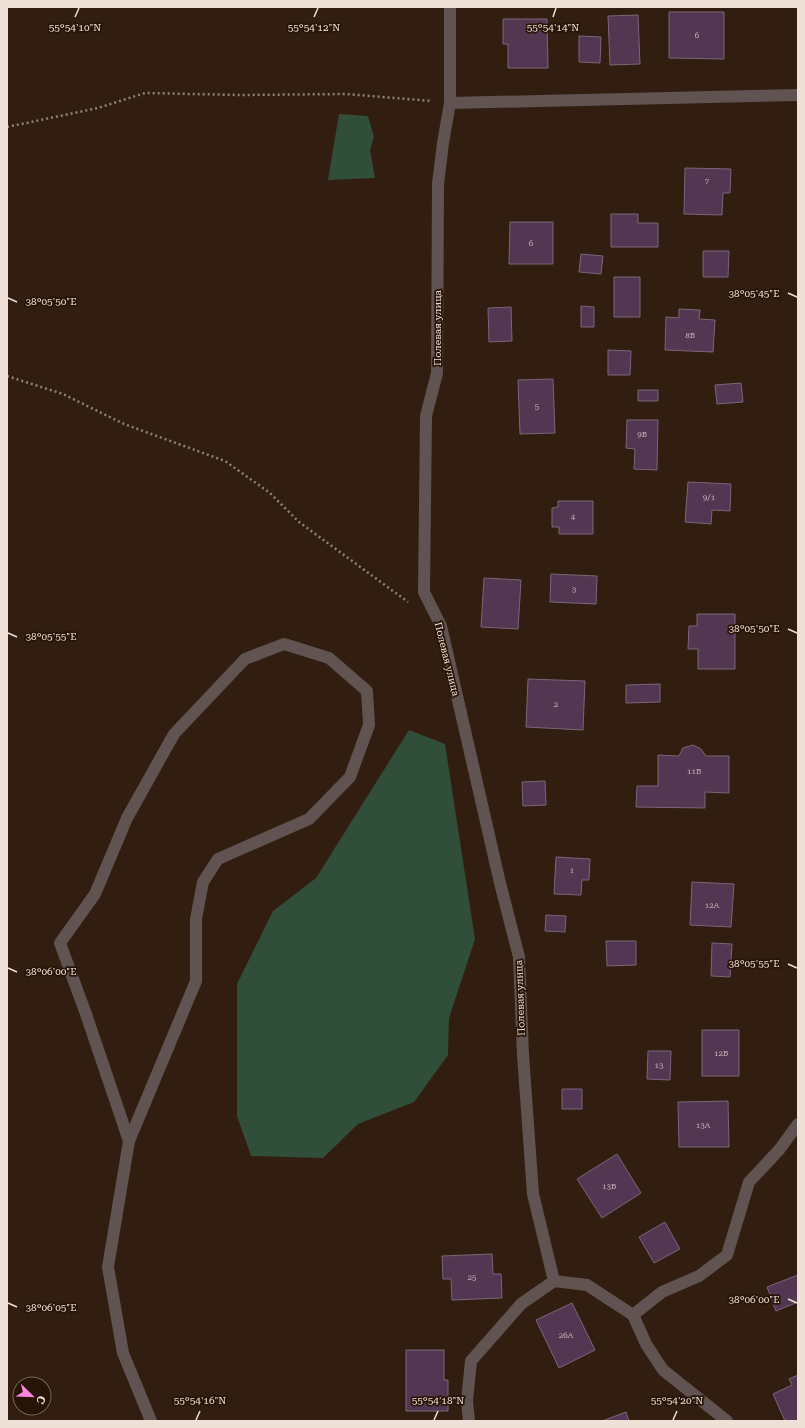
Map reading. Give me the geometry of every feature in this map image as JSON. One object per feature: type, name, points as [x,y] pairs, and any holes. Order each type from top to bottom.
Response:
[{"type":"street","name":"Полевая улица","points":[[450,7],[450,103],[438,184],[437,373],[426,416],[424,592],[441,626],[500,883],[519,957],[522,1055],[533,1194],[554,1281]]},
{"type":"street","points":[[450,103],[798,95]]},
{"type":"street","points":[[129,1141],[60,943],[95,894],[127,818],[174,734],[245,659],[284,644],[329,658],[367,691],[369,725],[350,777],[309,819],[218,859],[203,882],[196,919],[196,981],[129,1141],[108,1268],[123,1354],[151,1421]]},
{"type":"street","points":[[633,1315],[662,1292],[699,1276],[727,1255],[749,1182],[780,1150],[798,1124]]},
{"type":"street","points":[[469,1421],[466,1401],[471,1360],[520,1304],[554,1281],[587,1285],[633,1315],[646,1344],[663,1370],[727,1421]]},
{"type":"path","points":[[7,127],[98,108],[145,93],[346,94],[450,103]]},
{"type":"path","points":[[7,376],[63,394],[124,424],[225,461],[270,493],[299,522],[410,604]]},
{"type":"green space","points":[[339,114],[368,116],[374,137],[370,150],[375,178],[328,180]]},
{"type":"green space","points":[[409,730],[445,744],[475,939],[449,1018],[448,1055],[414,1102],[358,1124],[323,1158],[251,1156],[237,1116],[237,984],[273,911],[316,878]]},
{"type":"building","points":[[669,12],[724,12],[724,59],[669,58]]},
{"type":"building","points":[[638,15],[640,64],[610,65],[608,16]]},
{"type":"building","points":[[503,19],[547,19],[548,68],[508,68],[508,44],[503,44]]},
{"type":"building","points":[[579,36],[601,37],[600,63],[579,62]]},
{"type":"building","points":[[685,168],[731,169],[730,193],[723,193],[722,215],[684,214]]},
{"type":"building","points":[[611,214],[638,214],[638,223],[658,223],[658,247],[611,247]]},
{"type":"building","points":[[510,222],[553,222],[553,264],[509,264]]},
{"type":"building","points":[[703,251],[729,251],[728,277],[703,277]]},
{"type":"building","points":[[581,254],[603,256],[601,274],[579,272]]},
{"type":"building","points":[[614,277],[640,277],[640,317],[614,317]]},
{"type":"building","points":[[581,306],[594,307],[594,327],[581,327]]},
{"type":"building","points":[[511,307],[512,341],[489,342],[488,308]]},
{"type":"building","points":[[679,309],[700,310],[699,319],[715,320],[713,352],[665,350],[666,317],[679,318]]},
{"type":"building","points":[[608,350],[631,351],[630,375],[608,375]]},
{"type":"building","points":[[553,379],[555,433],[520,434],[518,380]]},
{"type":"building","points":[[741,383],[743,402],[717,404],[715,385]]},
{"type":"building","points":[[638,390],[658,390],[658,401],[638,401]]},
{"type":"building","points":[[627,420],[658,420],[657,470],[634,469],[635,449],[626,448]]},
{"type":"building","points":[[688,482],[731,484],[730,511],[712,510],[711,524],[685,522]]},
{"type":"building","points":[[558,501],[593,501],[593,534],[559,534],[559,527],[552,527],[552,508],[558,507]]},
{"type":"building","points":[[551,574],[597,576],[596,604],[550,602]]},
{"type":"building","points":[[484,578],[521,580],[518,629],[481,627]]},
{"type":"building","points":[[697,614],[735,614],[735,669],[698,669],[698,649],[688,649],[689,626],[697,626]]},
{"type":"building","points":[[528,679],[585,681],[583,730],[526,727]]},
{"type":"building","points":[[660,684],[660,702],[626,703],[626,685]]},
{"type":"building","points":[[693,745],[701,749],[706,756],[729,756],[729,793],[705,792],[705,808],[636,807],[637,786],[658,786],[658,755],[679,756],[683,748]]},
{"type":"building","points":[[545,781],[546,805],[523,806],[522,782]]},
{"type":"building","points":[[556,857],[590,859],[589,880],[582,880],[581,895],[554,894]]},
{"type":"building","points":[[692,882],[734,884],[731,927],[690,925]]},
{"type":"building","points":[[546,915],[566,916],[565,932],[545,931]]},
{"type":"building","points":[[606,941],[636,941],[636,965],[607,966]]},
{"type":"building","points":[[712,943],[732,944],[730,977],[711,976]]},
{"type":"building","points":[[702,1030],[739,1030],[739,1076],[702,1076]]},
{"type":"building","points":[[648,1051],[671,1051],[670,1080],[647,1079]]},
{"type":"building","points":[[562,1089],[582,1089],[582,1109],[562,1109]]},
{"type":"building","points":[[728,1101],[729,1147],[679,1147],[678,1102]]},
{"type":"building","points":[[617,1154],[641,1193],[602,1218],[577,1179]]},
{"type":"building","points":[[665,1222],[680,1249],[654,1263],[639,1237]]},
{"type":"building","points":[[492,1254],[493,1274],[501,1274],[502,1298],[452,1300],[451,1279],[443,1279],[442,1256]]},
{"type":"building","points":[[798,1275],[798,1302],[776,1311],[767,1287]]},
{"type":"building","points":[[572,1303],[595,1350],[559,1368],[536,1320]]},
{"type":"building","points":[[406,1350],[444,1350],[444,1380],[448,1380],[448,1411],[406,1411]]},
{"type":"building","points":[[798,1375],[798,1421],[785,1421],[773,1394],[792,1385],[789,1379]]},
{"type":"building","points":[[626,1412],[629,1421],[602,1421]]}]
